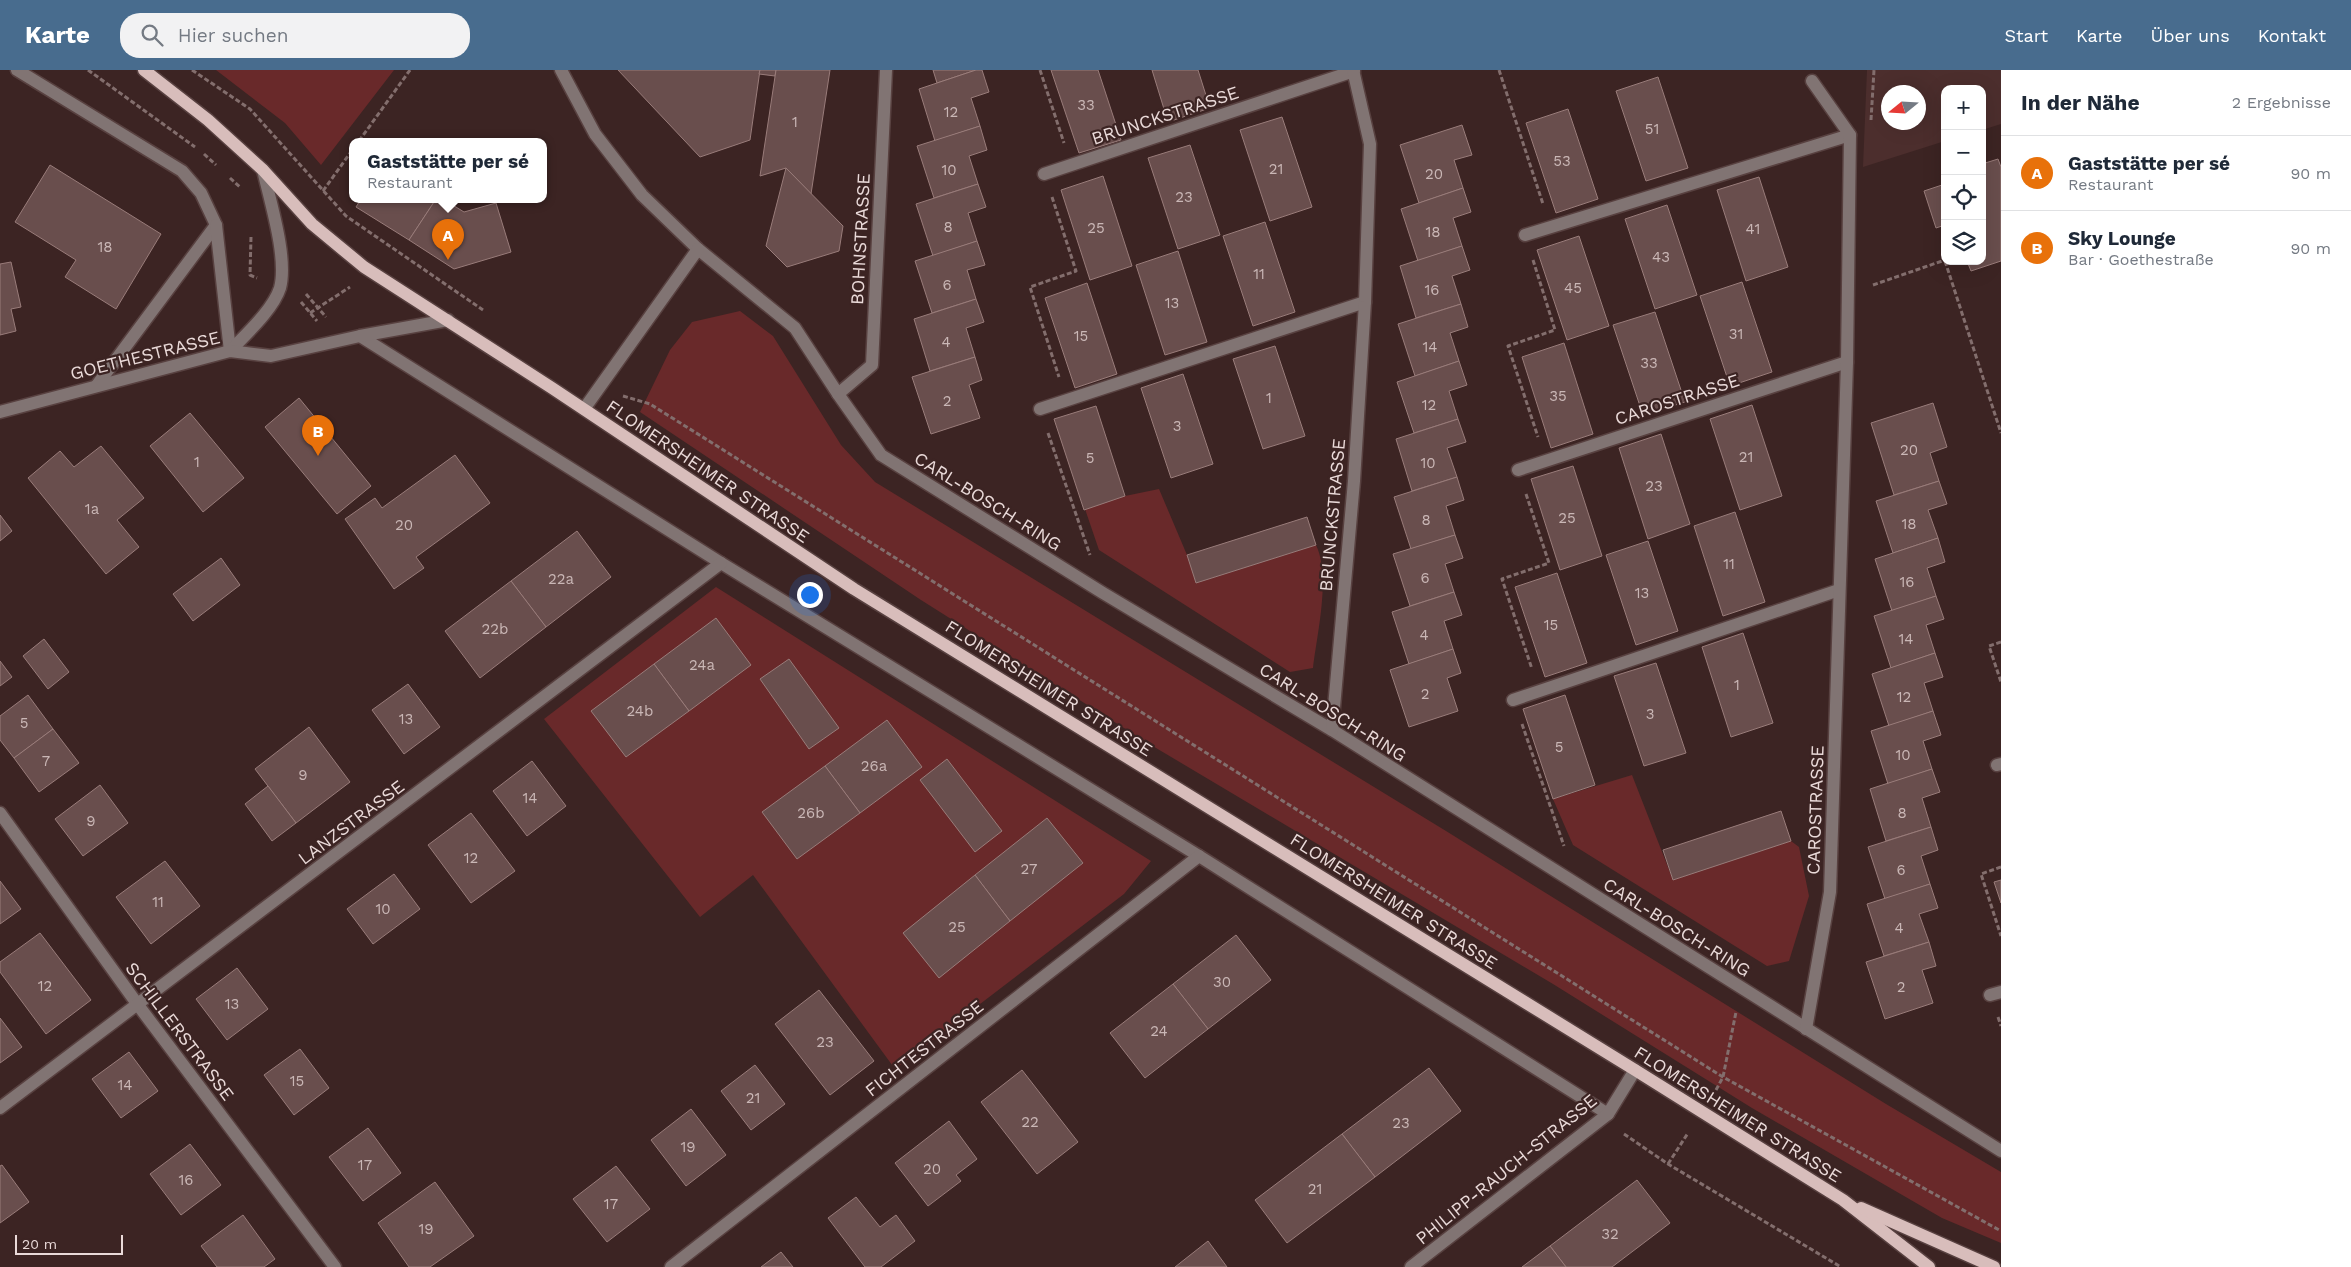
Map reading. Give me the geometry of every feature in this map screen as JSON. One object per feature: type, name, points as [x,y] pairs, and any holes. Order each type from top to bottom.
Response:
[{"type":"main road","name":"FLOMERSHEIMER STRASSE","points":[[145,70],[208,120],[263,170],[312,224],[364,267],[584,409],[854,589],[1636,1070],[1843,1200],[1929,1267]]},
{"type":"main road","name":"FLOMERSHEIMER STRASSE","points":[[1843,1200],[1994,1267]]},
{"type":"street","points":[[17,70],[182,171],[201,193],[216,225],[230,352]]},
{"type":"street","name":"CARL-BOSCH-RING","points":[[561,70],[595,134],[642,195],[698,249],[795,328],[881,455],[1103,593],[1332,730],[2001,1151]]},
{"type":"street","name":"BOHNSTRASSE","points":[[838,394],[872,365],[886,70]]},
{"type":"street","name":"BRUNCKSTRASSE","points":[[1044,174],[1354,70],[1370,144],[1365,302],[1353,490],[1332,730]]},
{"type":"street","points":[[1525,235],[1850,135],[1812,82]]},
{"type":"street","name":"CAROSTRASSE","points":[[1806,1029],[1830,892],[1847,362],[1850,135]]},
{"type":"street","points":[[230,352],[266,311],[280,289],[282,263],[263,170]]},
{"type":"street","points":[[97,385],[216,225]]},
{"type":"street","points":[[584,409],[698,249]]},
{"type":"street","points":[[1040,409],[1365,302]]},
{"type":"street","name":"GOETHESTRASSE","points":[[0,412],[97,385],[230,352],[271,356],[360,336],[448,320]]},
{"type":"street","points":[[360,336],[722,563],[1199,856],[1608,1114]]},
{"type":"street","name":"CAROSTRASSE","points":[[1518,470],[1847,362]]},
{"type":"street","name":"LANZSTRASSE","points":[[0,1108],[722,563]]},
{"type":"street","points":[[1513,700],[1839,590]]},
{"type":"street","name":"SCHILLERSTRASSE","points":[[0,813],[138,1005],[335,1267]]},
{"type":"street","name":"FICHTESTRASSE","points":[[671,1267],[1199,856]]},
{"type":"street","name":"PHILIPP-RAUCH-STRASSE","points":[[1411,1267],[1608,1114],[1636,1070]]},
{"type":"path","points":[[88,70],[185,139],[222,170]]},
{"type":"path","points":[[192,70],[250,109],[346,216],[490,316]]},
{"type":"path","points":[[361,138],[410,70]]},
{"type":"path","points":[[1040,70],[1071,165]]},
{"type":"path","points":[[1499,70],[1550,226]]},
{"type":"path","points":[[1850,135],[1871,128],[1874,70]]},
{"type":"path","points":[[322,191],[349,154]]},
{"type":"path","points":[[1044,174],[1076,272],[1030,287],[1067,401]]},
{"type":"path","points":[[228,175],[246,193]]},
{"type":"path","points":[[1525,235],[1555,330],[1508,346],[1546,461]]},
{"type":"path","points":[[1847,294],[1941,262]]},
{"type":"path","points":[[1946,265],[2001,433]]},
{"type":"path","points":[[310,313],[317,308]]},
{"type":"path","points":[[597,389],[650,404],[1723,1077],[2001,1231]]},
{"type":"path","points":[[1040,409],[1103,593]]},
{"type":"path","points":[[1518,470],[1548,563],[1502,578],[1539,691]]},
{"type":"path","points":[[2001,642],[1989,646],[2001,682]]},
{"type":"path","points":[[1513,700],[1578,886]]},
{"type":"path","points":[[2001,867],[1981,874],[2001,936]]},
{"type":"path","points":[[1668,1164],[1723,1077],[1734,1014],[1748,991]]},
{"type":"path","points":[[1608,1114],[1619,1131],[1668,1164],[1841,1267]]},
{"type":"shaded area","points":[[216,70],[394,70],[321,165],[285,123]]},
{"type":"shaded area","points":[[1867,70],[2001,70],[2001,124],[1986,129],[1986,85],[1941,85],[1941,142],[1863,167]]},
{"type":"shaded area","points":[[740,311],[773,336],[841,445],[875,482],[1446,831],[1886,1104],[2001,1172],[2001,1243],[1942,1218],[1752,1108],[1553,984],[1151,745],[921,600],[640,412],[670,350],[692,322]]},
{"type":"shaded area","points":[[1159,489],[1187,555],[1196,583],[1316,545],[1320,558],[1323,589],[1313,668],[1290,672],[1099,550],[1085,509],[1125,496]]},
{"type":"shaded area","points":[[716,587],[1151,861],[1124,894],[895,1069],[753,875],[700,917],[544,719]]},
{"type":"shaded area","points":[[1632,775],[1673,880],[1791,841],[1799,847],[1809,896],[1789,961],[1767,966],[1573,845],[1553,799]]},
{"type":"building","points":[[618,70],[760,70],[750,140],[700,157]]},
{"type":"building","points":[[760,70],[776,70],[775,76],[759,74]]},
{"type":"building","points":[[776,70],[830,70],[811,194],[786,168],[760,176]]},
{"type":"building","points":[[933,70],[976,70],[937,83]]},
{"type":"building","points":[[976,70],[982,70],[989,92],[971,98],[980,126],[935,141],[919,89]]},
{"type":"building","points":[[1051,70],[1098,70],[1121,140],[1079,153]]},
{"type":"building","points":[[1152,70],[1198,70],[1210,108],[1168,122]]},
{"type":"building","points":[[1658,77],[1688,168],[1646,181],[1616,91]]},
{"type":"building","points":[[1568,109],[1598,199],[1556,213],[1526,123]]},
{"type":"building","points":[[1282,117],[1312,207],[1270,221],[1240,130]]},
{"type":"building","points":[[1462,125],[1472,155],[1454,160],[1463,188],[1419,203],[1400,145]]},
{"type":"building","points":[[980,126],[987,150],[969,156],[978,184],[934,198],[917,146]]},
{"type":"building","points":[[1190,145],[1220,235],[1178,249],[1148,158]]},
{"type":"building","points":[[1998,159],[2001,167],[2001,261],[1971,271],[1969,265],[1986,265],[1986,163]]},
{"type":"building","points":[[50,165],[161,234],[116,309],[65,277],[76,260],[15,222]]},
{"type":"building","points":[[786,168],[843,226],[839,251],[787,267],[766,246]]},
{"type":"building","points":[[1103,176],[1132,266],[1090,280],[1061,190]]},
{"type":"building","points":[[1759,177],[1788,267],[1746,281],[1717,190]]},
{"type":"building","points":[[978,184],[986,207],[968,213],[977,241],[933,256],[916,204]]},
{"type":"building","points":[[1941,185],[1941,226],[1936,228],[1924,191]]},
{"type":"building","points":[[1463,188],[1471,212],[1453,218],[1462,246],[1418,261],[1401,209]]},
{"type":"building","points":[[358,203],[433,203],[409,240],[356,207]]},
{"type":"building","points":[[433,203],[449,203],[464,212],[496,203],[511,252],[454,269],[409,240]]},
{"type":"building","points":[[1667,205],[1697,295],[1655,309],[1625,219]]},
{"type":"building","points":[[1265,222],[1295,312],[1253,326],[1223,236]]},
{"type":"building","points":[[1579,236],[1609,326],[1567,340],[1537,250]]},
{"type":"building","points":[[977,241],[985,265],[967,270],[976,299],[932,313],[915,261]]},
{"type":"building","points":[[1462,246],[1470,270],[1452,276],[1461,304],[1416,318],[1400,266]]},
{"type":"building","points":[[1178,251],[1207,342],[1165,355],[1136,265]]},
{"type":"building","points":[[11,262],[21,307],[11,309],[16,331],[0,335],[0,264]]},
{"type":"building","points":[[1742,282],[1772,372],[1730,386],[1700,296]]},
{"type":"building","points":[[1087,283],[1117,374],[1075,388],[1045,298]]},
{"type":"building","points":[[976,299],[984,322],[966,328],[975,357],[930,371],[914,319]]},
{"type":"building","points":[[1461,304],[1468,327],[1450,333],[1459,361],[1415,376],[1398,324]]},
{"type":"building","points":[[1655,312],[1685,402],[1643,415],[1613,325]]},
{"type":"building","points":[[1564,343],[1593,434],[1551,448],[1522,357]]},
{"type":"building","points":[[1275,346],[1305,436],[1263,449],[1233,359]]},
{"type":"building","points":[[975,357],[982,380],[969,385],[980,418],[931,434],[912,377]]},
{"type":"building","points":[[1459,361],[1467,385],[1449,391],[1458,419],[1414,433],[1397,382]]},
{"type":"building","points":[[1183,374],[1213,464],[1171,478],[1141,388]]},
{"type":"building","points":[[299,398],[371,486],[337,514],[265,427]]},
{"type":"building","points":[[1933,403],[1947,447],[1930,453],[1939,481],[1894,495],[1871,423]]},
{"type":"building","points":[[1752,405],[1782,496],[1740,510],[1710,419]]},
{"type":"building","points":[[1096,406],[1125,496],[1084,510],[1054,419]]},
{"type":"building","points":[[190,413],[244,478],[203,512],[150,446]]},
{"type":"building","points":[[1458,419],[1466,442],[1447,448],[1457,477],[1412,491],[1396,439]]},
{"type":"building","points":[[1661,434],[1690,524],[1648,539],[1619,448]]},
{"type":"building","points":[[101,446],[144,498],[117,520],[139,547],[106,574],[28,478],[60,451],[74,467]]},
{"type":"building","points":[[455,455],[490,503],[416,557],[424,568],[394,589],[345,519],[375,498],[382,508]]},
{"type":"building","points":[[1573,466],[1602,556],[1560,570],[1531,479]]},
{"type":"building","points":[[1457,477],[1464,500],[1446,506],[1455,535],[1411,549],[1394,497]]},
{"type":"building","points":[[1939,481],[1947,504],[1928,510],[1938,538],[1893,553],[1876,501]]},
{"type":"building","points":[[1735,512],[1765,602],[1723,616],[1694,526]]},
{"type":"building","points":[[0,515],[12,531],[0,541]]},
{"type":"building","points":[[1307,517],[1316,545],[1196,583],[1187,555]]},
{"type":"building","points":[[577,531],[611,577],[546,627],[511,581]]},
{"type":"building","points":[[1455,535],[1463,558],[1445,564],[1454,592],[1410,606],[1393,554]]},
{"type":"building","points":[[1938,538],[1945,562],[1927,568],[1936,596],[1892,611],[1875,559]]},
{"type":"building","points":[[1648,541],[1678,631],[1636,645],[1606,555]]},
{"type":"building","points":[[221,558],[240,585],[193,621],[173,594]]},
{"type":"building","points":[[1557,573],[1587,663],[1545,677],[1515,587]]},
{"type":"building","points":[[511,581],[546,627],[480,678],[445,631]]},
{"type":"building","points":[[1454,592],[1462,615],[1444,621],[1453,649],[1409,664],[1392,612]]},
{"type":"building","points":[[1936,596],[1944,619],[1926,625],[1935,653],[1891,668],[1874,616]]},
{"type":"building","points":[[716,618],[751,665],[689,711],[654,664]]},
{"type":"building","points":[[1743,633],[1773,723],[1731,737],[1702,647]]},
{"type":"building","points":[[44,639],[69,672],[48,689],[23,656]]},
{"type":"building","points":[[1453,649],[1461,673],[1447,678],[1458,711],[1409,727],[1390,670]]},
{"type":"building","points":[[1935,653],[1943,677],[1924,683],[1933,711],[1889,726],[1872,674]]},
{"type":"building","points":[[789,659],[839,728],[809,749],[760,679]]},
{"type":"building","points":[[0,661],[12,677],[0,686]]},
{"type":"building","points":[[1656,663],[1686,753],[1644,766],[1614,676]]},
{"type":"building","points":[[654,664],[689,711],[626,757],[591,711]]},
{"type":"building","points":[[408,684],[440,727],[404,754],[372,710]]},
{"type":"building","points":[[28,695],[53,729],[14,758],[0,740],[0,716]]},
{"type":"building","points":[[1565,695],[1595,785],[1553,799],[1523,709]]},
{"type":"building","points":[[1933,711],[1941,735],[1923,741],[1932,769],[1888,784],[1871,731]]},
{"type":"building","points":[[887,720],[922,767],[860,813],[825,766]]},
{"type":"building","points":[[309,727],[350,782],[296,823],[255,769]]},
{"type":"building","points":[[53,729],[79,763],[39,792],[14,758]]},
{"type":"building","points":[[947,759],[1002,831],[975,852],[920,780]]},
{"type":"building","points":[[532,761],[566,806],[527,836],[493,791]]},
{"type":"building","points":[[825,766],[860,813],[797,859],[762,812]]},
{"type":"building","points":[[1932,769],[1940,792],[1922,798],[1931,827],[1886,841],[1870,789]]},
{"type":"building","points":[[100,785],[128,823],[83,856],[55,819]]},
{"type":"building","points":[[268,786],[296,823],[272,841],[245,804]]},
{"type":"building","points":[[1781,811],[1791,841],[1673,880],[1663,850]]},
{"type":"building","points":[[471,813],[515,871],[471,903],[428,845]]},
{"type":"building","points":[[1047,818],[1083,863],[1010,921],[975,875]]},
{"type":"building","points":[[1931,827],[1938,850],[1921,856],[1930,884],[1885,899],[1868,847]]},
{"type":"building","points":[[165,861],[200,906],[151,944],[116,897]]},
{"type":"building","points":[[394,874],[420,909],[373,944],[347,909]]},
{"type":"building","points":[[975,875],[1010,921],[939,978],[903,933]]},
{"type":"building","points":[[2001,880],[2001,903],[1994,882]]},
{"type":"building","points":[[0,881],[21,909],[0,924]]},
{"type":"building","points":[[1930,884],[1938,908],[1919,914],[1929,942],[1884,956],[1867,904]]},
{"type":"building","points":[[40,933],[91,1000],[46,1034],[0,972],[0,962]]},
{"type":"building","points":[[1236,935],[1271,980],[1208,1029],[1173,984]]},
{"type":"building","points":[[1929,942],[1936,966],[1922,970],[1933,1003],[1885,1019],[1866,962]]},
{"type":"building","points":[[237,968],[268,1009],[227,1040],[196,999]]},
{"type":"building","points":[[1173,984],[1208,1029],[1145,1078],[1110,1033]]},
{"type":"building","points":[[819,990],[874,1061],[830,1095],[775,1024]]},
{"type":"building","points":[[0,1018],[22,1047],[0,1063]]},
{"type":"building","points":[[300,1049],[329,1088],[294,1115],[264,1075]]},
{"type":"building","points":[[129,1052],[158,1091],[121,1118],[92,1079]]},
{"type":"building","points":[[755,1065],[785,1104],[751,1130],[721,1091]]},
{"type":"building","points":[[1429,1068],[1461,1111],[1375,1177],[1342,1134]]},
{"type":"building","points":[[1022,1070],[1078,1142],[1037,1174],[981,1102]]},
{"type":"building","points":[[691,1109],[726,1155],[686,1186],[651,1140]]},
{"type":"building","points":[[949,1121],[977,1159],[956,1175],[961,1181],[928,1206],[895,1163]]},
{"type":"building","points":[[368,1128],[401,1173],[363,1201],[329,1157]]},
{"type":"building","points":[[1342,1134],[1375,1177],[1287,1243],[1255,1200]]},
{"type":"building","points":[[190,1144],[221,1185],[181,1215],[150,1174]]},
{"type":"building","points":[[2,1165],[29,1202],[0,1223],[0,1166]]},
{"type":"building","points":[[616,1166],[650,1209],[607,1242],[573,1199]]},
{"type":"building","points":[[1637,1180],[1670,1223],[1612,1267],[1566,1267],[1550,1246]]},
{"type":"building","points":[[435,1182],[474,1236],[430,1267],[409,1267],[378,1223]]},
{"type":"building","points":[[856,1197],[880,1227],[896,1215],[915,1241],[881,1267],[865,1267],[828,1218]]},
{"type":"building","points":[[243,1215],[275,1259],[264,1267],[217,1267],[201,1246]]},
{"type":"building","points":[[1208,1241],[1227,1267],[1175,1267]]},
{"type":"building","points":[[1550,1246],[1566,1267],[1522,1267]]},
{"type":"building","points":[[781,1252],[793,1267],[761,1267]]},
{"type":"place","name":"Gaststätte per sé","points":[[448,260]]},
{"type":"place","name":"Sky Lounge","points":[[318,456]]}]
